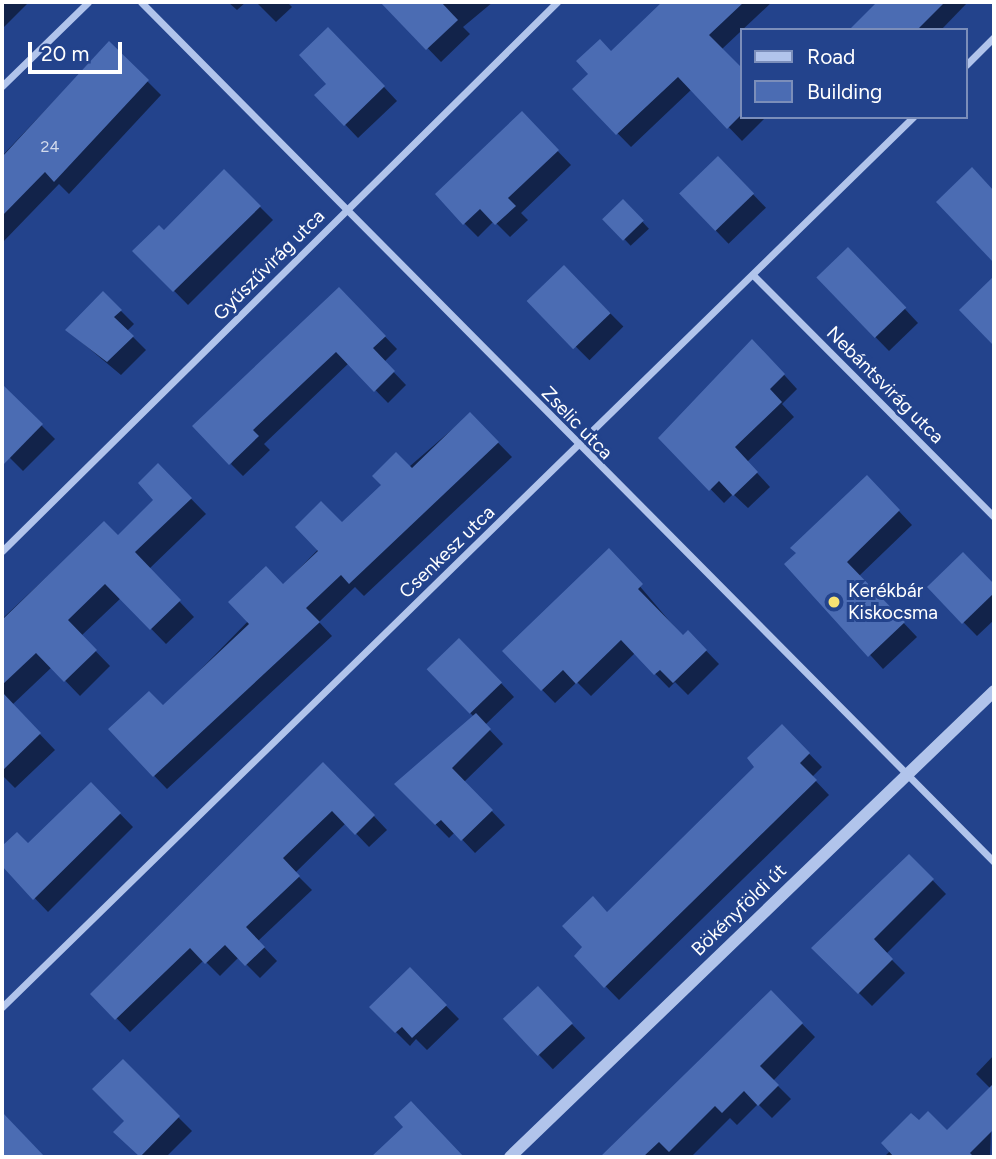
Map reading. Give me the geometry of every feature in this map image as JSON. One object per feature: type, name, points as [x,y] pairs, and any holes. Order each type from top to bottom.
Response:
[{"type":"street","points":[[2,86],[88,2]]},
{"type":"street","name":"Zselic utca","points":[[141,2],[348,209],[577,447],[994,862]]},
{"type":"street","name":"Gyűszűvirág utca","points":[[2,551],[558,2]]},
{"type":"street","points":[[968,63],[994,37]]},
{"type":"street","name":"Csenkesz utca","points":[[2,1007],[911,119]]},
{"type":"street","name":"Nebántsvirág utca","points":[[753,275],[994,517]]},
{"type":"street","name":"Bökényföldi út","points":[[510,1157],[994,691]]},
{"type":"building","points":[[380,2],[441,2],[458,20],[426,50]]},
{"type":"building","points":[[662,2],[744,2],[709,35],[740,66],[740,116],[727,129],[678,77],[616,135],[572,89],[588,74],[576,61],[600,39],[611,51]]},
{"type":"building","points":[[877,2],[945,2],[919,28],[851,28]]},
{"type":"building","points":[[328,27],[385,86],[344,126],[314,95],[326,84],[299,55]]},
{"type":"building","points":[[109,41],[149,80],[54,182],[45,172],[2,216],[2,157]]},
{"type":"building","points":[[522,111],[559,150],[508,198],[516,206],[495,225],[480,209],[463,225],[435,194]]},
{"type":"building","points":[[718,156],[754,193],[715,231],[679,194]]},
{"type":"building","points":[[972,167],[994,191],[994,263],[936,202]]},
{"type":"building","points":[[224,169],[261,206],[173,292],[132,251],[159,225],[164,230]]},
{"type":"building","points":[[623,199],[644,221],[623,241],[602,219]]},
{"type":"building","points":[[848,247],[906,307],[875,338],[816,278]]},
{"type":"building","points":[[564,265],[611,313],[573,349],[527,301]]},
{"type":"building","points":[[994,276],[994,346],[959,310]]},
{"type":"building","points":[[339,287],[386,336],[373,348],[395,371],[374,392],[336,352],[253,430],[259,436],[229,465],[192,426]]},
{"type":"building","points":[[103,291],[122,310],[114,317],[134,336],[107,362],[65,330]]},
{"type":"building","points":[[752,339],[785,374],[770,389],[782,402],[735,447],[758,472],[733,496],[719,481],[709,491],[658,438]]},
{"type":"building","points":[[2,384],[43,424],[2,466]]},
{"type":"building","points":[[470,412],[499,442],[349,584],[341,575],[306,608],[320,622],[153,777],[108,729],[149,691],[163,705],[249,624],[228,602],[266,566],[283,584],[318,551],[295,527],[321,501],[342,522],[381,485],[372,476],[396,452],[412,468]]},
{"type":"building","points":[[158,463],[192,498],[135,552],[181,600],[150,630],[105,584],[68,620],[97,650],[64,682],[36,653],[2,685],[2,620],[104,521],[118,535],[153,500],[138,483]]},
{"type":"building","points":[[867,475],[900,510],[847,562],[905,622],[868,657],[784,564],[796,553],[790,548]]},
{"type":"building","points":[[609,548],[643,584],[638,589],[683,635],[688,630],[707,650],[673,683],[660,670],[654,675],[621,640],[576,684],[563,670],[541,691],[502,651]]},
{"type":"building","points":[[963,552],[994,584],[994,593],[962,624],[927,587]]},
{"type":"building","points":[[459,638],[502,683],[470,714],[427,669]]},
{"type":"building","points":[[2,692],[41,733],[2,771]]},
{"type":"building","points":[[476,713],[491,729],[452,768],[493,810],[461,841],[441,820],[435,825],[394,784]]},
{"type":"building","points":[[782,724],[810,753],[800,763],[817,780],[604,988],[574,956],[582,947],[562,926],[593,896],[607,912],[754,767],[747,758]]},
{"type":"building","points":[[323,762],[375,815],[355,835],[332,811],[283,858],[300,876],[246,927],[265,947],[245,966],[225,945],[205,964],[190,948],[115,1020],[90,994]]},
{"type":"building","points":[[91,782],[121,813],[33,900],[2,866],[2,846],[17,832],[28,843]]},
{"type":"building","points":[[909,854],[934,879],[874,939],[893,959],[858,994],[811,948]]},
{"type":"building","points":[[410,967],[447,1005],[412,1038],[402,1027],[395,1033],[369,1007]]},
{"type":"building","points":[[538,986],[573,1023],[538,1056],[503,1019]]},
{"type":"building","points":[[771,990],[803,1023],[760,1066],[779,1085],[758,1106],[744,1091],[722,1113],[715,1106],[669,1152],[659,1142],[643,1157],[600,1157]]},
{"type":"building","points":[[123,1059],[180,1116],[140,1157],[113,1132],[124,1121],[92,1089]]},
{"type":"building","points":[[994,1083],[994,1129],[970,1153],[974,1157],[894,1157],[881,1143],[911,1113],[919,1120],[928,1111],[947,1130]]},
{"type":"building","points":[[411,1101],[464,1157],[371,1157],[403,1127],[394,1117]]},
{"type":"building","points":[[2,1112],[45,1157],[2,1157]]},
{"type":"place","name":"Kerékbár Kiskocsma","points":[[834,602]]}]
